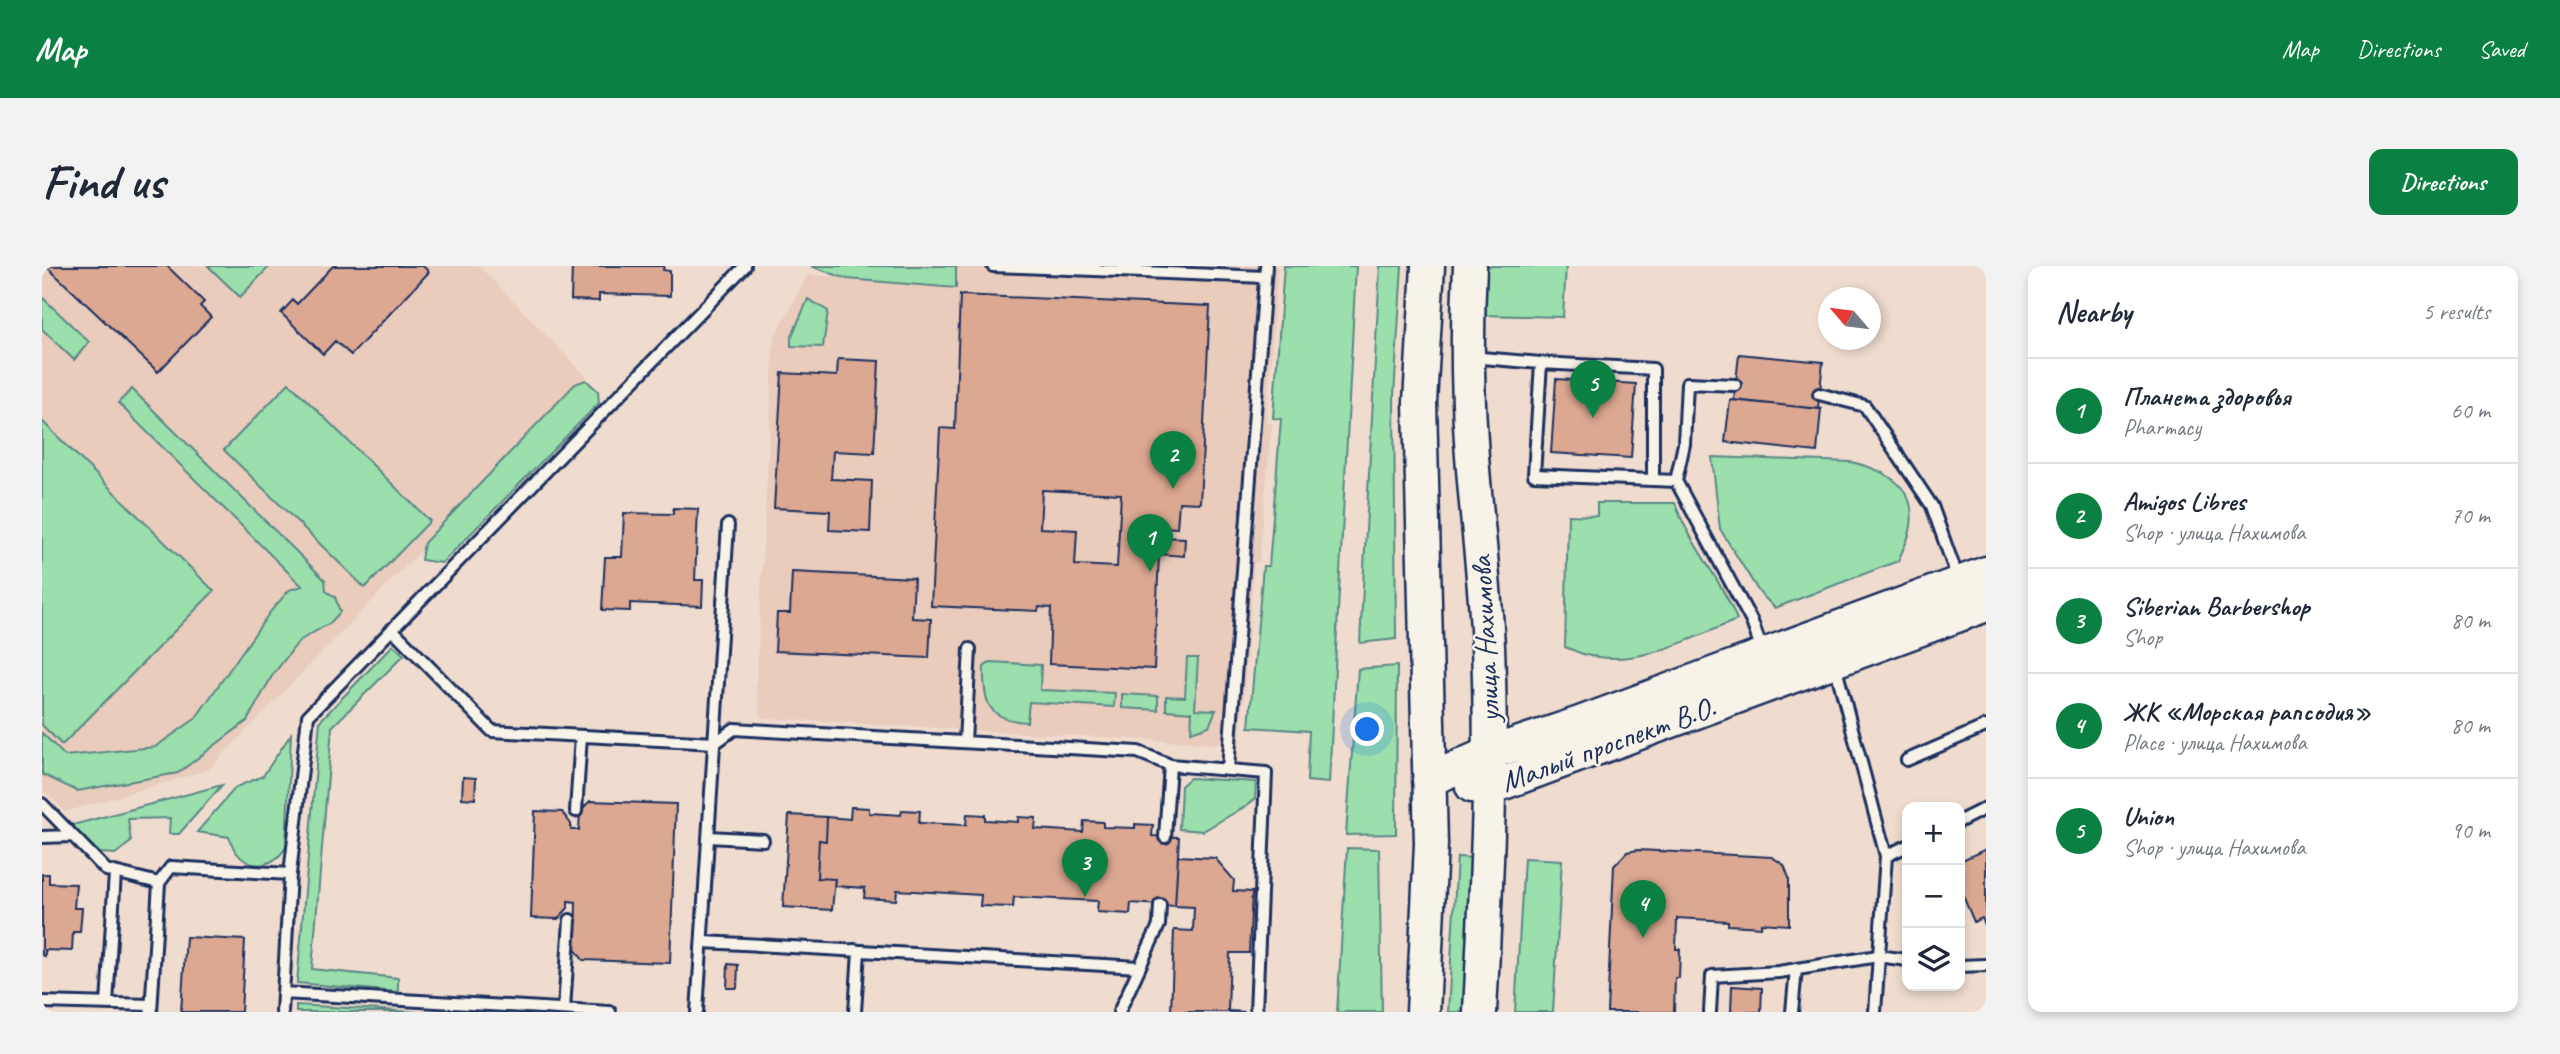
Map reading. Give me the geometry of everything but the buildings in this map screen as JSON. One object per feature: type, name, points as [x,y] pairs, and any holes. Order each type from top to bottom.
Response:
[{"type":"main road","name":"улица Нахимова","points":[[1423,1012],[1431,844],[1420,402],[1428,266]]},
{"type":"main road","name":"улица Нахимова","points":[[1470,266],[1467,318],[1471,440],[1488,645],[1490,753],[1480,1012]]},
{"type":"main road","name":"Малый проспект В.О.","points":[[1429,780],[1490,788],[1830,646],[1971,595]]},
{"type":"main road","name":"Малый проспект В.О.","points":[[1429,780],[1490,753],[1764,655],[1830,646]]},
{"type":"lane","points":[[282,1012],[290,874],[308,716],[745,266]]},
{"type":"lane","points":[[993,266],[1266,272],[1228,769]]},
{"type":"lane","points":[[1468,357],[1653,369],[1653,479]]},
{"type":"lane","points":[[1541,363],[1534,475],[1676,481]]},
{"type":"lane","points":[[1735,385],[1687,383],[1684,444],[1676,481],[1752,622],[1764,655]]},
{"type":"lane","points":[[1819,394],[1865,406],[1932,506],[1971,595]]},
{"type":"lane","points":[[698,1012],[728,525]]},
{"type":"lane","points":[[392,629],[492,731],[715,743],[734,729],[1138,752],[1170,765],[1266,773],[1256,1012]]},
{"type":"lane","points":[[1830,646],[1886,856],[1875,1012]]},
{"type":"lane","points":[[965,742],[970,649]]},
{"type":"lane","points":[[1907,761],[1986,726]]},
{"type":"lane","points":[[576,811],[581,736]]},
{"type":"lane","points":[[1165,837],[1170,765]]},
{"type":"lane","points":[[42,804],[106,870],[159,883]]},
{"type":"lane","points":[[1965,818],[1986,808]]},
{"type":"lane","points":[[42,837],[73,836]]},
{"type":"lane","points":[[709,837],[763,840]]},
{"type":"lane","points":[[1886,856],[1902,848]]},
{"type":"lane","points":[[42,1002],[107,1004],[151,1009],[159,883],[171,867],[290,874]]},
{"type":"lane","points":[[107,1004],[115,873]]},
{"type":"lane","points":[[1119,1012],[1159,925],[1160,905]]},
{"type":"lane","points":[[564,1009],[570,920]]},
{"type":"lane","points":[[703,942],[1139,967]]},
{"type":"lane","points":[[855,1012],[859,951]]},
{"type":"lane","points":[[1710,1012],[1712,976],[1796,968],[1878,956],[1902,959]]},
{"type":"lane","points":[[1965,966],[1986,965]]},
{"type":"lane","points":[[1792,1012],[1796,968]]},
{"type":"lane","points":[[283,993],[517,1009],[610,1012]]},
{"type":"lane","points":[[45,1012],[55,1002]]},
{"type":"shaded area","points":[[42,266],[479,266],[588,378],[208,770],[65,812],[42,789]]},
{"type":"shaded area","points":[[949,266],[1278,266],[1266,423],[1272,423],[1259,562],[1254,563],[1240,745],[761,718],[756,687],[774,338],[808,275],[949,283]]},
{"type":"green space","points":[[208,266],[270,266],[240,297]]},
{"type":"green space","points":[[811,266],[956,266],[956,288],[847,279]]},
{"type":"green space","points":[[1284,266],[1356,266],[1329,783],[1307,781],[1309,731],[1249,727],[1263,566],[1269,566],[1281,419],[1273,418]]},
{"type":"green space","points":[[1380,266],[1402,266],[1394,396],[1396,639],[1360,643]]},
{"type":"green space","points":[[1485,266],[1566,266],[1563,317],[1482,315]]},
{"type":"green space","points":[[42,297],[89,342],[74,360],[42,329]]},
{"type":"green space","points":[[808,299],[828,311],[823,347],[791,346],[791,338]]},
{"type":"green space","points":[[586,380],[598,391],[599,403],[442,563],[421,560],[424,543],[575,384]]},
{"type":"green space","points":[[289,383],[430,521],[365,588],[224,450]]},
{"type":"green space","points":[[132,389],[325,580],[326,591],[335,597],[340,612],[330,623],[299,641],[272,676],[247,721],[178,773],[77,791],[42,774],[42,733],[65,756],[155,747],[195,719],[270,612],[289,590],[302,586],[118,403]]},
{"type":"green space","points":[[42,421],[214,591],[62,745],[42,725]]},
{"type":"green space","points":[[1712,457],[1851,462],[1888,476],[1905,492],[1912,516],[1909,535],[1898,561],[1775,608],[1759,592],[1720,529]]},
{"type":"green space","points":[[1597,503],[1675,503],[1737,620],[1684,642],[1629,657],[1591,656],[1565,647],[1568,515],[1597,516]]},
{"type":"green space","points":[[393,645],[404,655],[332,727],[312,969],[398,978],[398,992],[297,983],[320,721]]},
{"type":"green space","points":[[1187,658],[1198,658],[1195,709],[1216,710],[1209,726],[1191,732],[1192,712],[1166,710],[1166,696],[1185,697]]},
{"type":"green space","points":[[990,662],[1041,665],[1040,690],[1115,693],[1114,707],[1029,702],[1027,722],[1004,718],[990,707],[987,700],[984,667]]},
{"type":"green space","points":[[1397,666],[1396,834],[1346,835],[1358,669]]},
{"type":"green space","points":[[1122,694],[1158,696],[1158,710],[1122,708]]},
{"type":"green space","points":[[291,734],[286,847],[276,859],[262,864],[249,862],[235,850],[229,837],[197,832],[236,787],[263,776]]},
{"type":"green space","points":[[1190,778],[1256,782],[1255,799],[1203,831],[1179,829],[1181,786]]},
{"type":"green space","points":[[222,785],[179,834],[169,834],[170,818],[128,819],[131,842],[115,854],[100,853],[69,826]]},
{"type":"green space","points":[[1347,848],[1379,849],[1382,1012],[1337,1012]]},
{"type":"green space","points":[[1457,857],[1475,858],[1467,1012],[1448,1012]]},
{"type":"green space","points":[[1524,858],[1562,860],[1553,1012],[1515,1012]]},
{"type":"green space","points":[[296,1005],[416,1012],[296,1012]]},
{"type":"place","name":"Union","points":[[1593,418]]},
{"type":"place","name":"Amigos Libres","points":[[1173,489]]},
{"type":"place","name":"Планета здоровья","points":[[1150,572]]},
{"type":"place","name":"Siberian Barbershop","points":[[1085,897]]},
{"type":"place","name":"ЖК «Морская рапсодия»","points":[[1643,938]]}]
